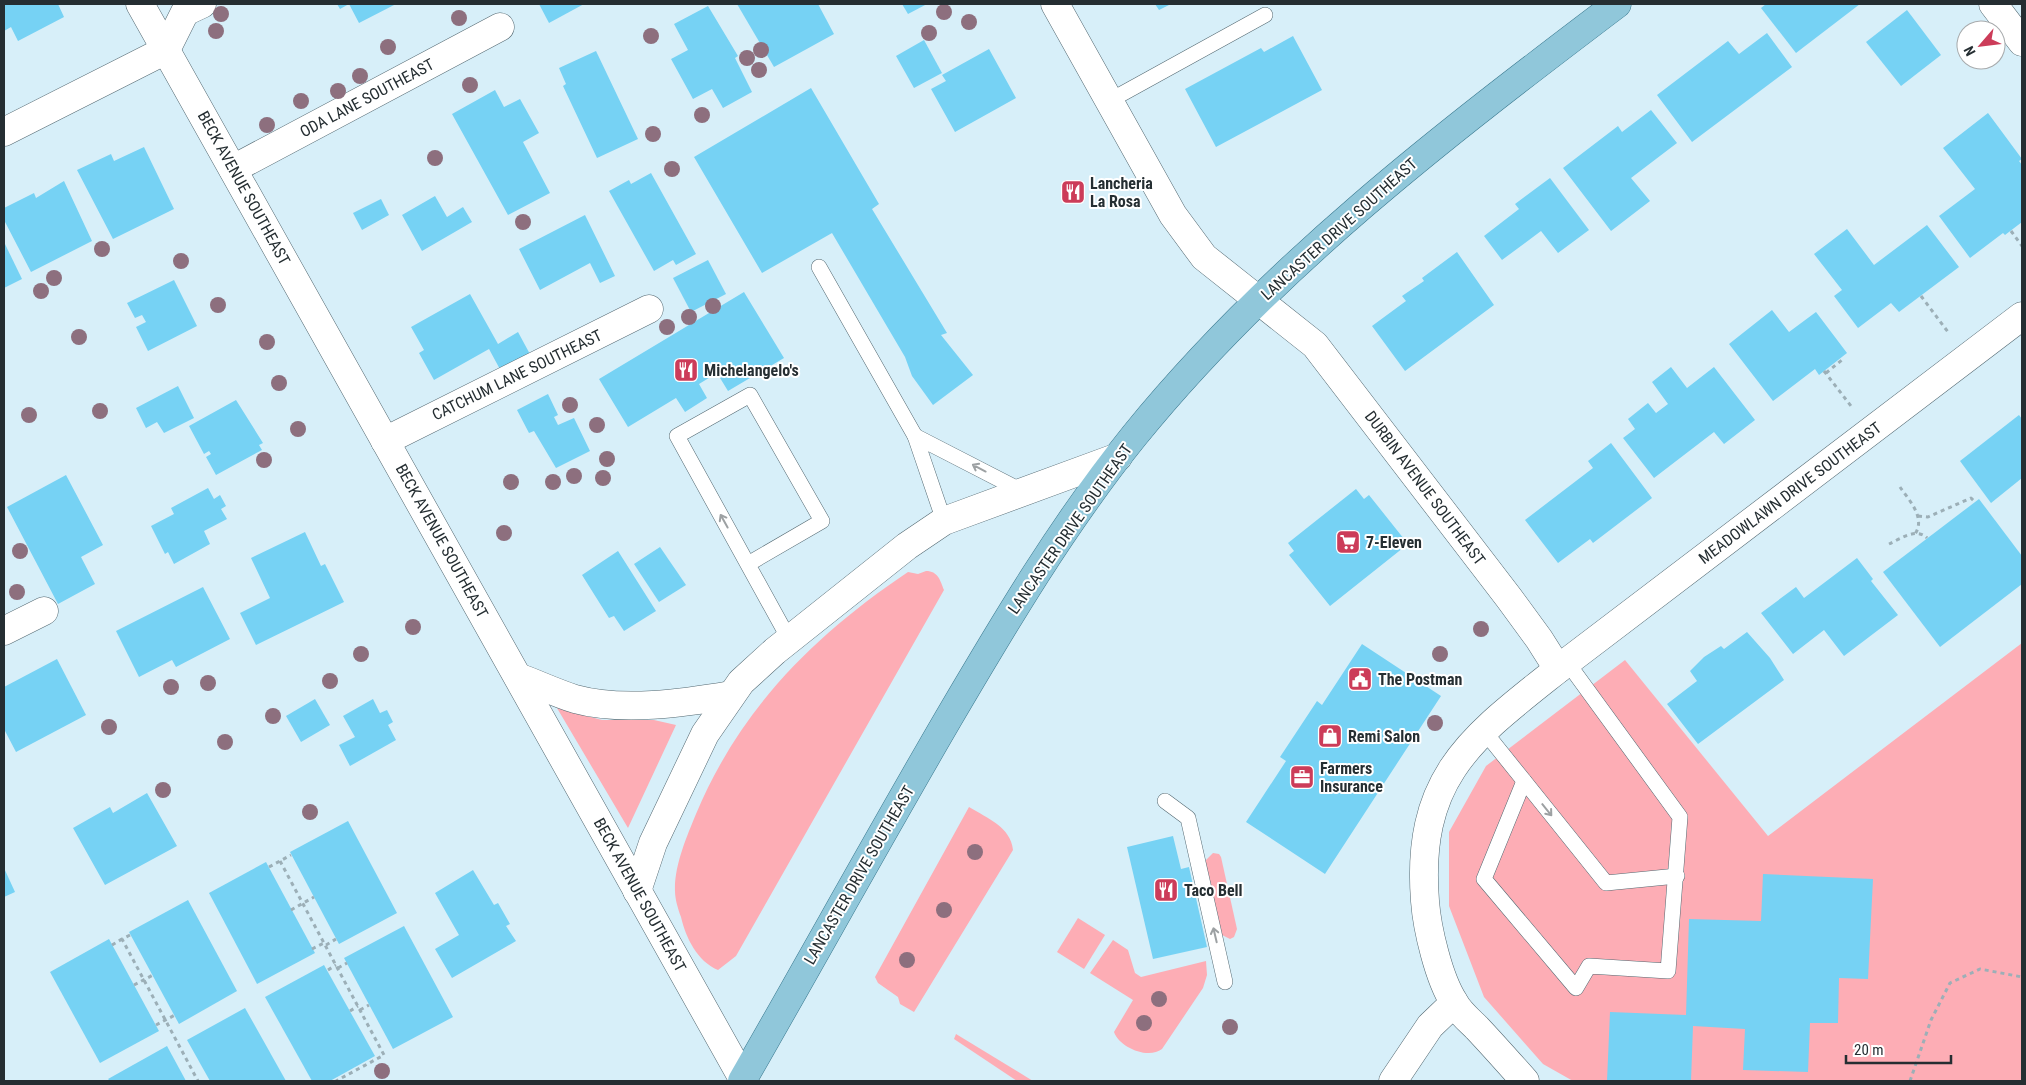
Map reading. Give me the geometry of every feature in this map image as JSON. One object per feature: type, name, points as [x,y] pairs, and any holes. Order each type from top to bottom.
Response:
[{"type":"main road","name":"LANCASTER DRIVE SOUTHEAST","points":[[743,1080],[993,643],[1066,529],[1118,457],[1176,389],[1290,268],[1381,188],[1497,94],[1617,4]]},
{"type":"street","name":"BECK AVENUE SOUTHEAST","points":[[140,4],[743,1080]]},
{"type":"street","points":[[4,132],[166,50],[185,12],[202,4]]},
{"type":"street","name":"DURBIN AVENUE SOUTHEAST","points":[[1055,4],[1173,215],[1204,257],[1315,346],[1539,638],[1563,666]]},
{"type":"street","points":[[1993,4],[2022,42]]},
{"type":"street","name":"ODA LANE SOUTHEAST","points":[[233,169],[500,27]]},
{"type":"street","name":"CATCHUM LANE SOUTHEAST","points":[[385,440],[649,309]]},
{"type":"street","name":"MEADOWLAWN DRIVE SOUTHEAST","points":[[1563,666],[2022,316]]},
{"type":"street","points":[[637,890],[653,843],[705,734],[741,682],[789,639],[907,546],[944,521],[1118,457]]},
{"type":"street","points":[[4,631],[44,611]]},
{"type":"street","points":[[1524,1081],[1454,1002],[1436,959],[1426,920],[1423,855],[1431,814],[1444,781],[1454,766],[1484,730],[1563,666]]},
{"type":"street","points":[[518,677],[576,699],[613,704],[686,702],[731,696]]},
{"type":"street","points":[[1393,1081],[1430,1026],[1454,1002]]},
{"type":"lane","points":[[1109,101],[1265,16]]},
{"type":"lane","points":[[819,267],[915,436],[944,521]]},
{"type":"lane","points":[[748,564],[822,520],[750,395],[677,436],[789,639]]},
{"type":"lane","points":[[915,436],[1022,491]]},
{"type":"lane","points":[[1524,780],[1484,879],[1576,988],[1589,966],[1668,970],[1677,876],[1680,817],[1563,666]]},
{"type":"lane","points":[[1484,730],[1606,883],[1677,876]]},
{"type":"lane","points":[[1165,801],[1188,818],[1225,982]]},
{"type":"path","points":[[2011,231],[2022,246]]},
{"type":"path","points":[[1921,296],[1952,337]]},
{"type":"path","points":[[1842,360],[1825,372],[1854,411]]},
{"type":"path","points":[[1900,487],[1918,516],[1919,526],[1914,534]]},
{"type":"path","points":[[1918,516],[1928,517],[1971,498],[1975,502]]},
{"type":"path","points":[[1889,544],[1914,534],[1924,535],[1927,538]]},
{"type":"path","points":[[269,867],[292,855]]},
{"type":"path","points":[[280,861],[384,1055],[336,1081]]},
{"type":"path","points":[[291,910],[314,897]]},
{"type":"path","points":[[112,945],[130,935]]},
{"type":"path","points":[[122,939],[198,1081]]},
{"type":"path","points":[[312,949],[336,939]]},
{"type":"path","points":[[328,970],[347,963]]},
{"type":"path","points":[[1910,1081],[1931,1020],[1950,982],[1980,969],[2022,977]]},
{"type":"path","points":[[134,985],[153,975]]},
{"type":"path","points":[[350,1011],[369,1005]]},
{"type":"path","points":[[156,1025],[175,1016]]},
{"type":"shaded area","points":[[926,571],[936,574],[944,590],[736,956],[718,970],[698,955],[689,941],[675,891],[675,881],[682,851],[696,814],[714,776],[734,741],[758,708],[783,677],[811,649],[841,622],[908,572],[918,574]]},
{"type":"shaded area","points":[[2022,643],[2022,1081],[1573,1081],[1543,1064],[1484,997],[1449,906],[1449,832],[1486,766],[1625,660],[1768,836]]},
{"type":"shaded area","points":[[557,708],[602,720],[654,720],[676,725],[628,828]]},
{"type":"shaded area","points":[[969,807],[1003,829],[1008,835],[1013,850],[914,1012],[900,1004],[898,997],[878,983],[875,977]]},
{"type":"shaded area","points":[[1213,853],[1219,854],[1221,857],[1237,929],[1234,937],[1230,939],[1222,935],[1205,861]]},
{"type":"shaded area","points":[[1078,918],[1105,935],[1084,969],[1057,952]]},
{"type":"shaded area","points":[[1113,940],[1128,950],[1135,973],[1141,977],[1206,961],[1207,975],[1203,988],[1162,1049],[1156,1052],[1142,1052],[1122,1043],[1114,1032],[1133,1000],[1090,973]]},
{"type":"shaded area","points":[[956,1034],[1033,1081],[1017,1081],[954,1039]]},
{"type":"building","points":[[4,4],[58,4],[64,17],[18,41],[11,27],[4,31]]},
{"type":"building","points":[[337,4],[349,4],[340,9]]},
{"type":"building","points":[[349,4],[396,4],[359,23]]},
{"type":"building","points":[[539,4],[584,4],[549,23]]},
{"type":"building","points":[[737,4],[818,4],[834,34],[774,67]]},
{"type":"building","points":[[902,4],[927,4],[908,14]]},
{"type":"building","points":[[1155,4],[1171,4],[1159,10]]},
{"type":"building","points":[[1766,4],[1860,4],[1796,53],[1761,8]]},
{"type":"building","points":[[708,6],[738,56],[735,58],[752,92],[723,108],[712,89],[693,99],[671,59],[688,50],[674,24]]},
{"type":"building","points":[[1907,10],[1941,55],[1901,86],[1866,42]]},
{"type":"building","points":[[1767,33],[1792,67],[1692,142],[1657,95],[1728,41],[1739,54]]},
{"type":"building","points":[[1293,36],[1322,90],[1216,147],[1185,89],[1261,48],[1264,52]]},
{"type":"building","points":[[924,40],[942,73],[914,88],[896,56]]},
{"type":"building","points":[[989,49],[1016,98],[955,132],[931,89],[946,81],[942,75]]},
{"type":"building","points":[[596,51],[638,139],[597,158],[563,86],[566,84],[559,68]]},
{"type":"building","points":[[811,88],[879,204],[872,209],[947,333],[941,335],[973,375],[933,405],[912,376],[905,357],[832,233],[762,273],[694,157]]},
{"type":"building","points":[[495,90],[504,107],[520,99],[539,133],[523,142],[550,193],[508,215],[452,114]]},
{"type":"building","points":[[1651,110],[1677,143],[1631,178],[1650,201],[1611,231],[1563,168],[1618,126],[1622,132]]},
{"type":"building","points":[[1988,113],[2022,159],[2019,161],[2022,165],[2022,222],[2005,235],[2003,233],[1970,258],[1939,216],[1975,189],[1943,148]]},
{"type":"building","points":[[144,147],[174,209],[113,239],[77,170],[111,154],[114,161]]},
{"type":"building","points":[[651,173],[696,254],[676,265],[673,260],[654,271],[609,191],[629,180],[631,184]]},
{"type":"building","points":[[1550,178],[1589,230],[1558,253],[1541,231],[1502,260],[1484,236],[1519,209],[1515,204]]},
{"type":"building","points":[[64,181],[92,241],[31,272],[4,220],[4,208],[34,193],[36,198]]},
{"type":"building","points":[[435,196],[447,217],[463,207],[472,222],[422,251],[402,215]]},
{"type":"building","points":[[381,199],[389,215],[362,230],[353,213]]},
{"type":"building","points":[[585,215],[615,276],[600,283],[590,263],[540,290],[519,249]]},
{"type":"building","points":[[1927,225],[1959,267],[1899,312],[1891,303],[1858,328],[1834,296],[1842,290],[1814,254],[1847,229],[1874,265]]},
{"type":"building","points":[[4,242],[22,279],[4,288]]},
{"type":"building","points":[[1457,252],[1494,305],[1405,371],[1372,326],[1406,301],[1402,296],[1424,281],[1422,278]]},
{"type":"building","points":[[708,260],[726,294],[691,312],[673,278]]},
{"type":"building","points":[[174,280],[197,326],[148,351],[136,327],[146,322],[142,315],[135,318],[127,303]]},
{"type":"building","points":[[744,292],[784,358],[728,391],[717,373],[699,384],[707,398],[685,412],[676,398],[628,427],[599,379]]},
{"type":"building","points":[[470,294],[498,344],[518,332],[531,356],[502,373],[489,349],[434,380],[419,353],[424,350],[411,327]]},
{"type":"building","points":[[1772,310],[1789,332],[1816,312],[1847,353],[1819,375],[1815,369],[1773,401],[1729,344]]},
{"type":"building","points":[[1671,367],[1687,388],[1714,367],[1755,420],[1724,444],[1714,432],[1654,478],[1623,438],[1635,429],[1628,419],[1648,403],[1656,413],[1668,404],[1652,382]]},
{"type":"building","points":[[178,386],[194,418],[164,433],[157,422],[146,428],[136,408]]},
{"type":"building","points":[[548,394],[558,415],[554,417],[558,425],[574,418],[590,451],[556,468],[534,431],[529,433],[517,410]]},
{"type":"building","points":[[236,400],[263,443],[259,445],[262,450],[216,475],[206,457],[211,454],[209,451],[204,454],[189,426]]},
{"type":"building","points":[[2019,415],[2022,419],[2022,478],[1991,503],[1960,461]]},
{"type":"building","points":[[1611,443],[1652,498],[1593,543],[1590,539],[1558,563],[1525,520],[1593,468],[1588,461]]},
{"type":"building","points":[[66,475],[103,545],[81,557],[95,584],[58,604],[7,507]]},
{"type":"building","points":[[208,488],[214,499],[220,495],[226,506],[221,509],[227,519],[204,531],[210,544],[174,564],[168,552],[165,554],[151,526],[174,514],[171,508]]},
{"type":"building","points":[[1356,489],[1364,499],[1369,495],[1408,544],[1330,606],[1289,555],[1294,551],[1288,543]]},
{"type":"building","points":[[1979,499],[2022,556],[2022,584],[1940,647],[1883,572]]},
{"type":"building","points":[[305,532],[321,566],[325,564],[344,602],[256,645],[240,613],[270,598],[251,558]]},
{"type":"building","points":[[660,547],[686,585],[659,602],[634,564]]},
{"type":"building","points":[[618,551],[656,611],[624,631],[614,616],[609,618],[582,575]]},
{"type":"building","points":[[1857,558],[1873,579],[1871,581],[1898,615],[1844,656],[1824,630],[1793,654],[1761,613],[1796,587],[1804,598]]},
{"type":"building","points":[[203,587],[230,639],[176,667],[172,660],[139,677],[116,631]]},
{"type":"building","points":[[1747,632],[1770,658],[1784,680],[1698,744],[1667,704],[1697,681],[1690,671],[1704,657],[1721,646],[1724,649]]},
{"type":"building","points":[[1362,644],[1441,696],[1325,874],[1246,822],[1286,761],[1280,757],[1317,701],[1322,705]]},
{"type":"building","points":[[57,659],[86,715],[16,752],[4,729],[4,687]]},
{"type":"building","points":[[315,699],[330,725],[301,742],[286,716]]},
{"type":"building","points":[[373,699],[380,713],[387,710],[393,722],[388,725],[396,740],[350,766],[339,745],[355,737],[343,716]]},
{"type":"building","points":[[147,793],[177,846],[105,885],[73,828],[110,807],[113,813]]},
{"type":"building","points":[[348,821],[397,913],[339,944],[290,852]]},
{"type":"building","points":[[1173,836],[1181,869],[1189,867],[1207,947],[1153,959],[1127,847]]},
{"type":"building","points":[[266,862],[315,953],[257,984],[209,893]]},
{"type":"building","points":[[4,868],[15,892],[4,897]]},
{"type":"building","points":[[473,870],[494,905],[498,903],[510,924],[506,926],[516,941],[452,978],[435,949],[459,935],[435,893]]},
{"type":"building","points":[[1763,874],[1873,879],[1868,979],[1839,978],[1838,1023],[1810,1023],[1808,1072],[1743,1070],[1745,1029],[1693,1026],[1691,1081],[1607,1081],[1610,1012],[1686,1015],[1689,919],[1761,921]]},
{"type":"building","points":[[188,900],[237,991],[179,1024],[129,932]]},
{"type":"building","points":[[404,926],[453,1017],[393,1049],[344,958]]},
{"type":"building","points":[[109,939],[159,1031],[100,1063],[50,972]]},
{"type":"building","points":[[324,965],[375,1056],[330,1081],[312,1081],[265,997]]},
{"type":"building","points":[[245,1008],[286,1081],[210,1081],[187,1040]]},
{"type":"building","points":[[167,1046],[186,1081],[110,1081],[108,1079]]},
{"type":"place","name":"Lancheria La Rosa","points":[[1073,192]]},
{"type":"place","name":"Michelangelo's","points":[[686,370]]},
{"type":"place","name":"7-Eleven","points":[[1348,542]]},
{"type":"place","name":"The Postman","points":[[1360,679]]},
{"type":"place","name":"Remi Salon","points":[[1330,736]]},
{"type":"place","name":"Farmers Insurance","points":[[1302,777]]},
{"type":"place","name":"Taco Bell","points":[[1166,890]]}]
